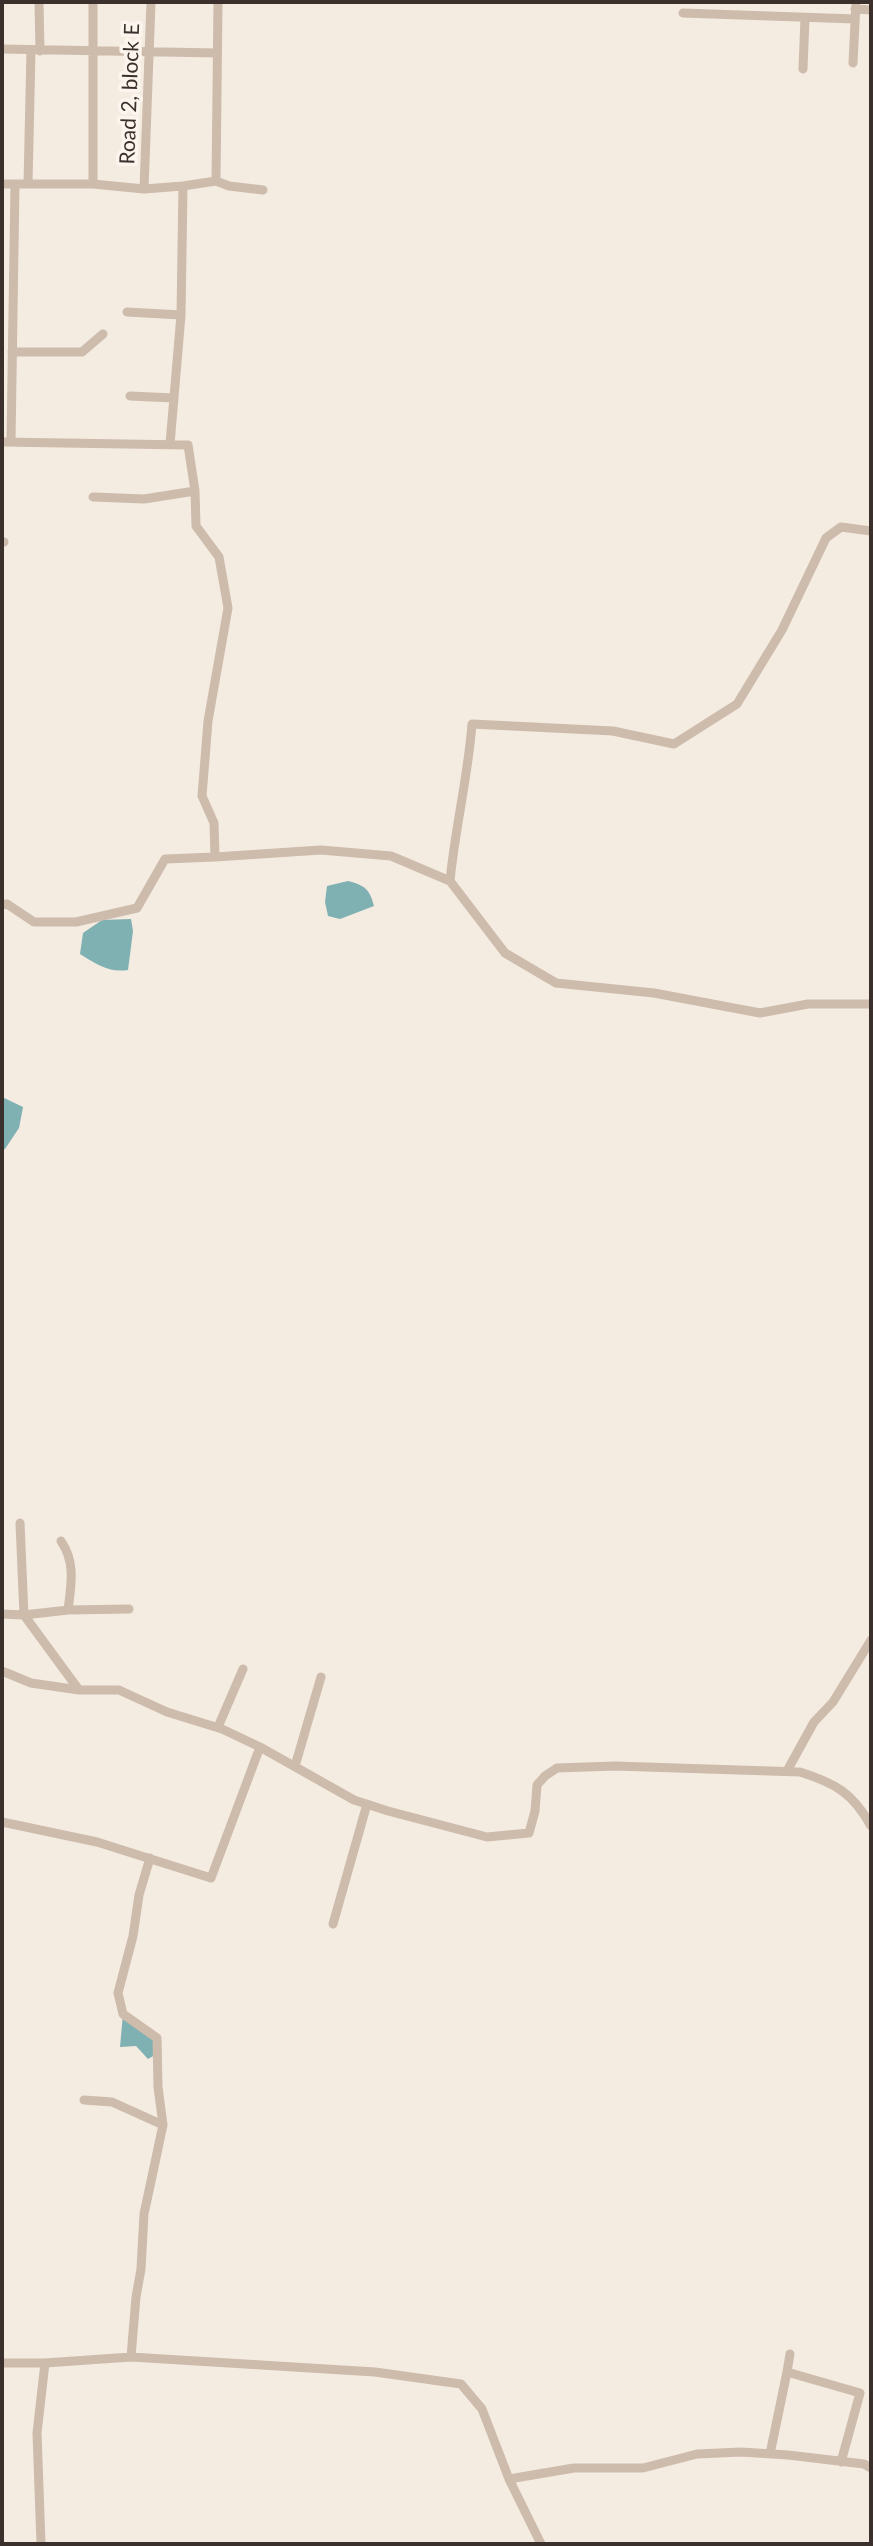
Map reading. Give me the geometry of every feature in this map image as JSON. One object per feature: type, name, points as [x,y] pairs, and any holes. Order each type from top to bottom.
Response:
[{"type":"street","points":[[28,184],[39,2]]},
{"type":"street","points":[[93,2],[93,184]]},
{"type":"street","name":"Road 2, block E","points":[[144,189],[151,2]]},
{"type":"street","points":[[216,181],[218,2]]},
{"type":"street","points":[[853,63],[855,5],[871,10]]},
{"type":"street","points":[[683,13],[855,19]]},
{"type":"street","points":[[803,69],[805,18]]},
{"type":"street","points":[[2,49],[217,52]]},
{"type":"street","points":[[2,184],[93,184],[144,189],[183,187],[216,181],[229,186],[262,190]]},
{"type":"street","points":[[15,184],[12,352],[7,375],[6,442],[188,444],[195,491],[196,526],[219,557],[228,608],[208,721],[202,796],[214,823],[215,857]]},
{"type":"street","points":[[170,443],[181,315],[183,187]]},
{"type":"street","points":[[127,312],[181,315]]},
{"type":"street","points":[[12,352],[82,352],[103,334]]},
{"type":"street","points":[[130,396],[174,398]]},
{"type":"street","points":[[93,497],[144,499],[195,491]]},
{"type":"street","points":[[450,881],[455,832],[469,768],[472,724],[613,732],[674,744],[737,704],[782,629],[826,537],[841,527],[871,531]]},
{"type":"street","points":[[2,905],[7,904],[34,922],[76,922],[137,908],[165,859],[321,850],[391,856],[450,881],[505,953],[556,983],[654,993],[760,1013],[808,1004],[871,1004]]},
{"type":"street","points":[[20,1523],[24,1615],[79,1690]]},
{"type":"street","points":[[61,1541],[70,1553],[72,1568],[68,1610]]},
{"type":"street","points":[[2,1614],[129,1609]]},
{"type":"street","points":[[787,1771],[814,1722],[833,1702],[871,1640]]},
{"type":"street","points":[[218,1727],[243,1669]]},
{"type":"street","points":[[2,1671],[31,1684],[79,1690],[119,1690],[167,1712],[218,1727],[260,1747],[354,1800],[487,1837],[529,1833],[535,1811],[537,1785],[557,1768],[615,1766],[800,1772],[823,1779],[850,1795],[871,1826]]},
{"type":"street","points":[[295,1766],[321,1677]]},
{"type":"street","points":[[2,1822],[97,1842],[211,1878],[260,1747]]},
{"type":"street","points":[[333,1924],[367,1804]]},
{"type":"street","points":[[131,2357],[144,2214],[163,2126],[157,2038],[123,2014],[118,1993],[133,1936],[139,1895],[150,1858]]},
{"type":"street","points":[[84,2100],[112,2102],[163,2126]]},
{"type":"street","points":[[770,2454],[790,2354]]},
{"type":"street","points":[[2,2363],[131,2357],[375,2372],[461,2384],[482,2409],[509,2479],[541,2544]]},
{"type":"street","points":[[41,2544],[37,2433],[45,2363]]},
{"type":"street","points":[[787,2372],[860,2393],[841,2462]]},
{"type":"street","points":[[509,2479],[574,2468],[643,2468],[698,2454],[770,2454],[871,2468]]},
{"type":"water","points":[[348,881],[366,889],[374,906],[340,919],[328,916],[325,902],[327,886]]},
{"type":"water","points":[[131,919],[133,931],[128,970],[109,969],[80,954],[83,933],[102,920]]},
{"type":"water","points":[[2,1097],[23,1107],[19,1128],[2,1150]]},
{"type":"water","points":[[123,2014],[142,2023],[162,2051],[148,2059],[136,2046],[120,2047]]}]
